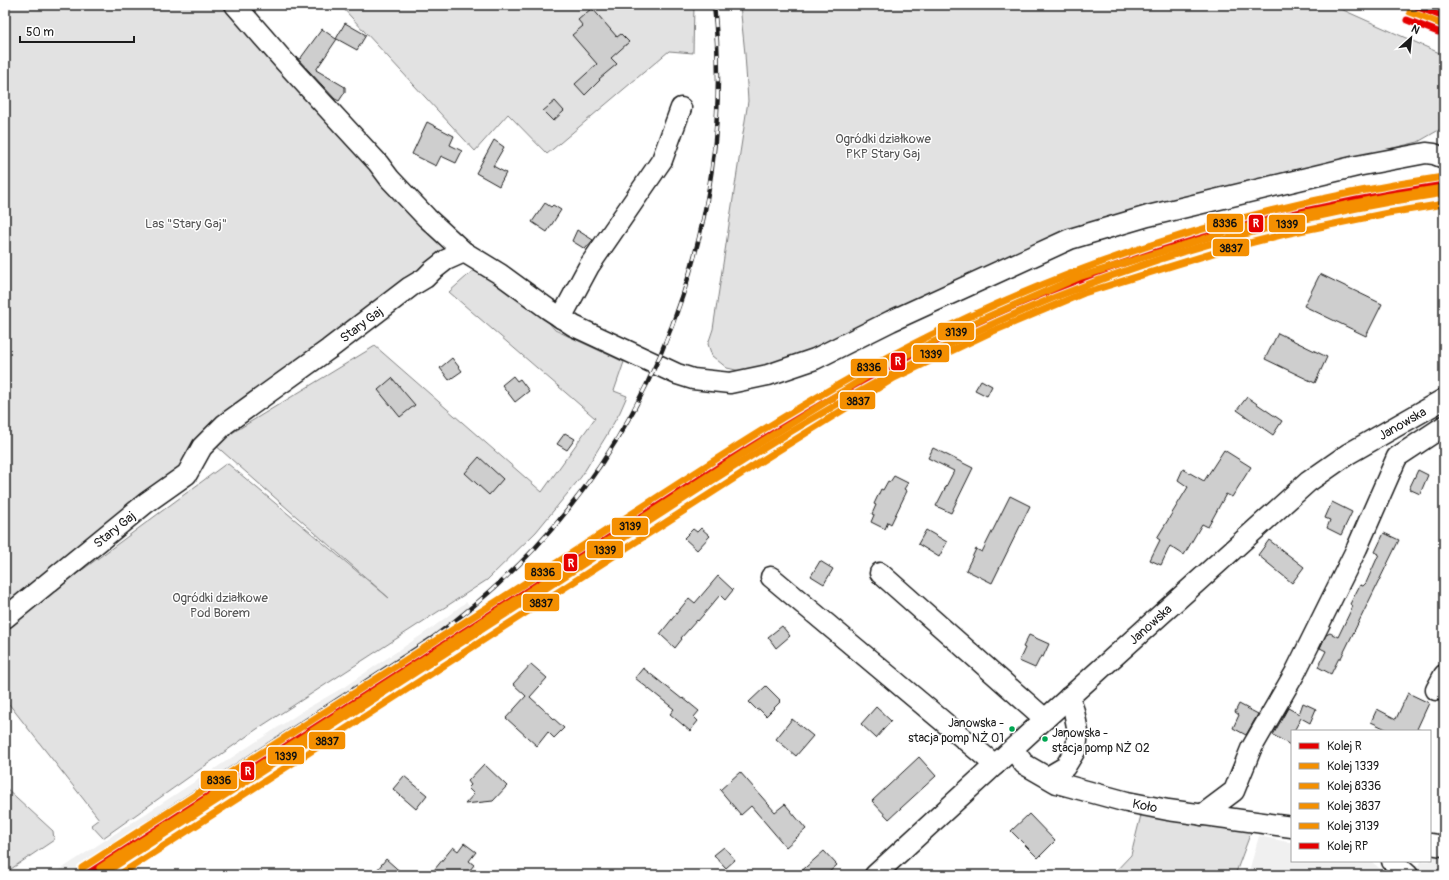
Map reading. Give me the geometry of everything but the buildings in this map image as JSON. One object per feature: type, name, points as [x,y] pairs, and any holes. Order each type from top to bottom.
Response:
[{"type":"street","points":[[235,5],[284,61],[378,162],[390,179],[434,225],[464,252],[500,274],[574,326],[677,374],[708,382],[730,383],[751,380],[815,358],[891,321],[1070,239],[1148,216],[1357,166],[1426,153],[1444,158]]},
{"type":"street","points":[[561,318],[588,266],[662,160],[681,108]]},
{"type":"street","name":"Stary Gaj","points":[[5,618],[146,503],[187,474],[202,447],[226,424],[329,349],[410,287],[425,278],[446,260],[464,252]]},
{"type":"street","name":"Janowska","points":[[875,875],[1069,697],[1282,504],[1314,477],[1348,454],[1443,403]]},
{"type":"street","points":[[1202,815],[1234,791],[1251,749],[1295,673],[1357,548],[1397,457],[1444,426]]},
{"type":"street","points":[[880,573],[1045,719]]},
{"type":"street","points":[[771,577],[995,765]]},
{"type":"street","points":[[1048,777],[1065,766],[1076,749],[1078,732],[1074,711],[1069,697]]},
{"type":"street","name":"Koło","points":[[1013,749],[1024,764],[1057,783],[1127,802],[1202,815],[1291,827]]},
{"type":"street","points":[[1431,844],[1444,846]]},
{"type":"street","points":[[1393,862],[1408,875]]},
{"type":"shaded area","points":[[1444,176],[1444,203],[1388,211],[1221,251],[1152,272],[1023,318],[886,384],[836,412],[748,466],[204,818],[137,863],[116,875],[52,875],[306,709],[344,687],[432,628],[466,602],[478,613],[563,555],[820,392],[883,358],[1021,291],[1105,258],[1234,218],[1378,187]]},
{"type":"shaded area","points":[[1259,836],[1291,843],[1291,862],[1372,862],[1387,875],[1248,875]]},
{"type":"shaded area","points":[[1444,852],[1444,875],[1410,875],[1421,862],[1431,862],[1431,854]]},
{"type":"green space","name":"Las \"Stary Gaj\"","points":[[5,5],[239,5],[448,247],[410,281],[5,610]]},
{"type":"green space","points":[[340,5],[694,5],[693,53],[669,51],[547,154],[508,114],[475,151]]},
{"type":"green space","name":"Ogródki działkowe PKP Stary Gaj","points":[[740,5],[1332,5],[1444,55],[1444,127],[1418,142],[1149,207],[809,354],[749,373],[727,368],[712,356],[708,344],[713,329],[748,101]]},
{"type":"green space","name":"Ogródki działkowe Pod Borem","points":[[476,268],[545,318],[555,330],[624,362],[614,391],[627,396],[620,412],[581,477],[536,532],[487,580],[257,729],[103,838],[91,825],[99,819],[5,699],[5,627],[227,463],[389,598],[214,444],[375,346],[542,492],[595,418],[449,292]]},
{"type":"green space","points":[[5,787],[53,831],[54,840],[5,873]]},
{"type":"green space","points":[[1142,811],[1251,832],[1235,875],[1112,875],[1131,855]]},
{"type":"railway","points":[[73,875],[149,822],[445,629],[485,596],[523,561],[582,491],[622,430],[656,364],[683,296],[702,225],[714,152],[718,79],[714,5]]},
{"type":"rail line","name":"R","points":[[1413,5],[1444,17]]},
{"type":"rail line","name":"1339","points":[[1410,12],[1441,24]]},
{"type":"rail line","name":"RP","points":[[1407,20],[1438,32]]},
{"type":"rail line","name":"8336","points":[[82,868],[726,453],[818,396],[913,344],[1040,286],[1105,261],[1171,239],[1238,219],[1306,203],[1374,188],[1443,177]]},
{"type":"rail line","name":"R","points":[[86,875],[729,460],[821,404],[916,352],[1042,294],[1107,269],[1173,247],[1240,227],[1308,211],[1376,196],[1444,185]]},
{"type":"rail line","name":"3139","points":[[100,868],[750,449],[887,364],[985,318],[1079,277],[1226,232],[1281,218],[1385,197],[1443,188]]},
{"type":"rail line","name":"1339","points":[[101,875],[737,465],[828,409],[922,358],[984,328],[1047,301],[1111,276],[1176,254],[1309,218],[1376,204],[1444,193]]},
{"type":"rail line","name":"3837","points":[[119,875],[758,463],[894,378],[991,332],[1084,293],[1230,248],[1285,234],[1388,213],[1444,204]]},
{"type":"place","name":"Janowska - stacja pomp NŻ 01","points":[[1012,729]]},
{"type":"place","name":"Janowska - stacja pomp NŻ 02","points":[[1045,739]]}]
